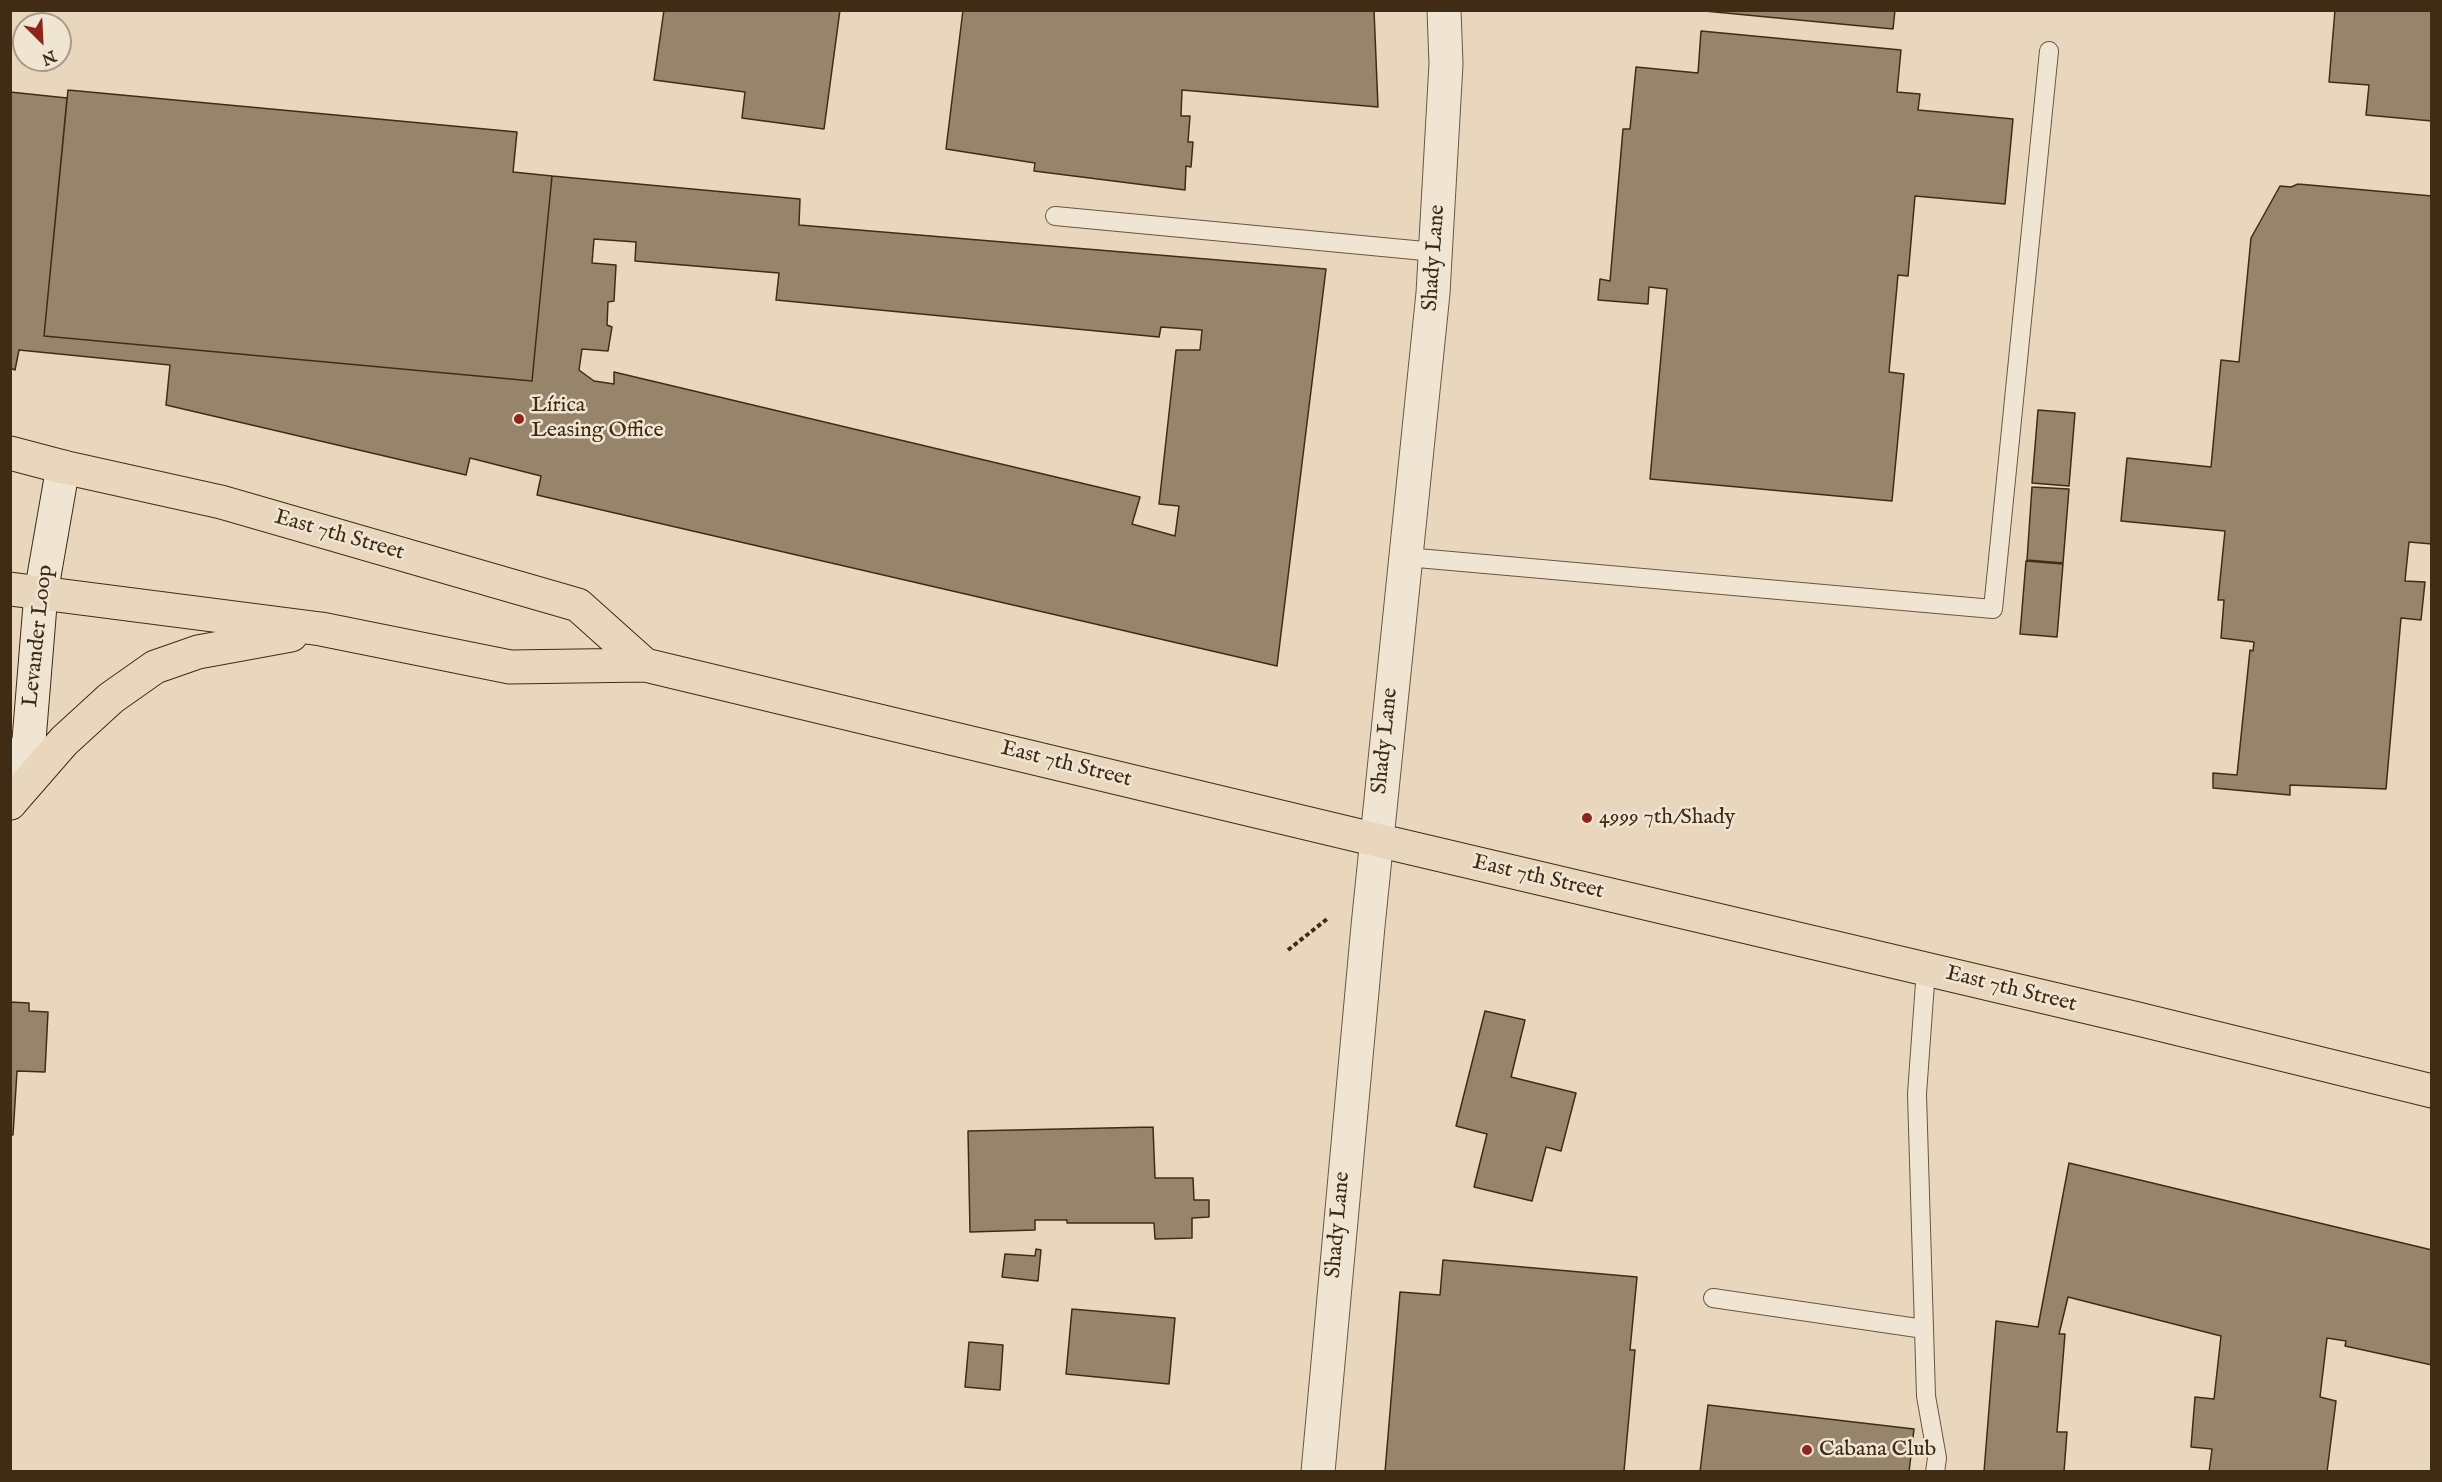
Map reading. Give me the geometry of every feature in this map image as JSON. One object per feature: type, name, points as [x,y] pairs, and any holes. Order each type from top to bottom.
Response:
[{"type":"main road","name":"East 7th Street","points":[[10,453],[222,502],[578,605],[645,664]]},
{"type":"main road","name":"East 7th Street","points":[[26,591],[321,629],[510,667],[645,664],[2432,1091]]},
{"type":"main road","points":[[10,803],[64,741],[111,698],[155,667],[198,652],[321,629]]},
{"type":"street","name":"Shady Lane","points":[[1318,1472],[1343,1179],[1435,252],[1446,64],[1444,10]]},
{"type":"street","name":"Levander Loop","points":[[10,803],[29,740],[26,591],[63,467]]},
{"type":"lane","points":[[1406,557],[1993,609],[2049,51]]},
{"type":"lane","points":[[1055,216],[1435,252]]},
{"type":"lane","points":[[1926,969],[1917,1094],[1926,1396],[1937,1458],[1935,1472]]},
{"type":"lane","points":[[1713,1299],[1924,1329]]},
{"type":"path","points":[[1288,950],[1328,919]]},
{"type":"building","points":[[664,10],[840,10],[824,129],[742,118],[745,92],[654,80]]},
{"type":"building","points":[[963,10],[1374,10],[1378,107],[1182,90],[1181,116],[1190,116],[1188,142],[1193,142],[1191,167],[1186,166],[1185,190],[1034,171],[1035,163],[946,149]]},
{"type":"building","points":[[1694,10],[1895,10],[1893,29]]},
{"type":"building","points":[[2335,10],[2432,10],[2432,121],[2366,115],[2369,85],[2329,82]]},
{"type":"building","points":[[1701,31],[1901,50],[1897,92],[1920,94],[1918,110],[2013,119],[2005,204],[1915,196],[1908,276],[1898,275],[1889,372],[1904,374],[1892,501],[1650,479],[1667,289],[1649,287],[1648,304],[1598,300],[1600,279],[1610,281],[1623,129],[1630,129],[1636,67],[1698,73]]},
{"type":"building","points":[[68,90],[517,132],[513,172],[552,176],[532,381],[44,336]]},
{"type":"building","points":[[10,92],[67,98],[44,336],[532,381],[552,176],[800,199],[799,225],[1326,269],[1277,666],[537,495],[541,476],[470,458],[466,475],[166,405],[170,365],[19,350],[15,370],[10,368]],"holes":[[[594,239],[636,242],[635,261],[779,273],[776,300],[1159,337],[1161,327],[1202,330],[1200,350],[1176,350],[1159,504],[1179,506],[1175,536],[1132,524],[1140,497],[614,372],[614,384],[594,381],[579,370],[582,349],[608,351],[612,327],[607,325],[608,302],[614,301],[616,265],[592,263]]]},
{"type":"building","points":[[2298,184],[2432,196],[2432,544],[2409,542],[2405,581],[2425,582],[2421,620],[2401,618],[2386,789],[2290,785],[2290,795],[2213,788],[2213,773],[2237,775],[2250,650],[2253,651],[2254,642],[2221,638],[2224,600],[2218,600],[2225,531],[2121,521],[2127,458],[2211,467],[2221,360],[2239,362],[2251,238],[2280,186],[2291,187]]},
{"type":"building","points":[[2038,410],[2075,413],[2069,486],[2032,483]]},
{"type":"building","points":[[2032,487],[2069,489],[2063,563],[2027,560]]},
{"type":"building","points":[[2026,561],[2063,564],[2057,637],[2020,634]]},
{"type":"building","points":[[10,1002],[29,1003],[29,1011],[48,1012],[45,1072],[17,1071],[13,1135],[10,1135]]},
{"type":"building","points":[[1485,1011],[1525,1020],[1511,1077],[1576,1093],[1561,1151],[1546,1147],[1532,1201],[1474,1187],[1487,1134],[1456,1126]]},
{"type":"building","points":[[1153,1127],[1155,1178],[1193,1178],[1194,1200],[1209,1200],[1209,1217],[1192,1218],[1192,1238],[1155,1239],[1154,1223],[1067,1223],[1067,1220],[1035,1220],[1035,1230],[970,1232],[968,1131]]},
{"type":"building","points":[[2069,1163],[2432,1250],[2432,1365],[2345,1346],[2346,1341],[2327,1338],[2320,1397],[2336,1401],[2327,1472],[2209,1472],[2212,1449],[2191,1447],[2195,1397],[2214,1399],[2221,1336],[2068,1297],[2059,1334],[2065,1334],[2057,1432],[2067,1432],[2064,1472],[1984,1472],[1996,1321],[2038,1327]]},
{"type":"building","points":[[1036,1249],[1041,1250],[1038,1281],[1002,1277],[1005,1254],[1035,1256]]},
{"type":"building","points":[[1443,1260],[1637,1277],[1630,1350],[1635,1350],[1624,1471],[1385,1472],[1400,1292],[1440,1295]]},
{"type":"building","points":[[1072,1309],[1175,1318],[1169,1384],[1066,1374]]},
{"type":"building","points":[[969,1342],[1003,1345],[1000,1390],[965,1387]]},
{"type":"building","name":"Cabana Club","points":[[1708,1405],[1914,1429],[1909,1472],[1700,1472]]},
{"type":"place","name":"Lírica Leasing Office","points":[[519,419]]},
{"type":"place","name":"4999 7th/Shady","points":[[1587,818]]},
{"type":"place","name":"Cabana Club","points":[[1807,1450]]}]
